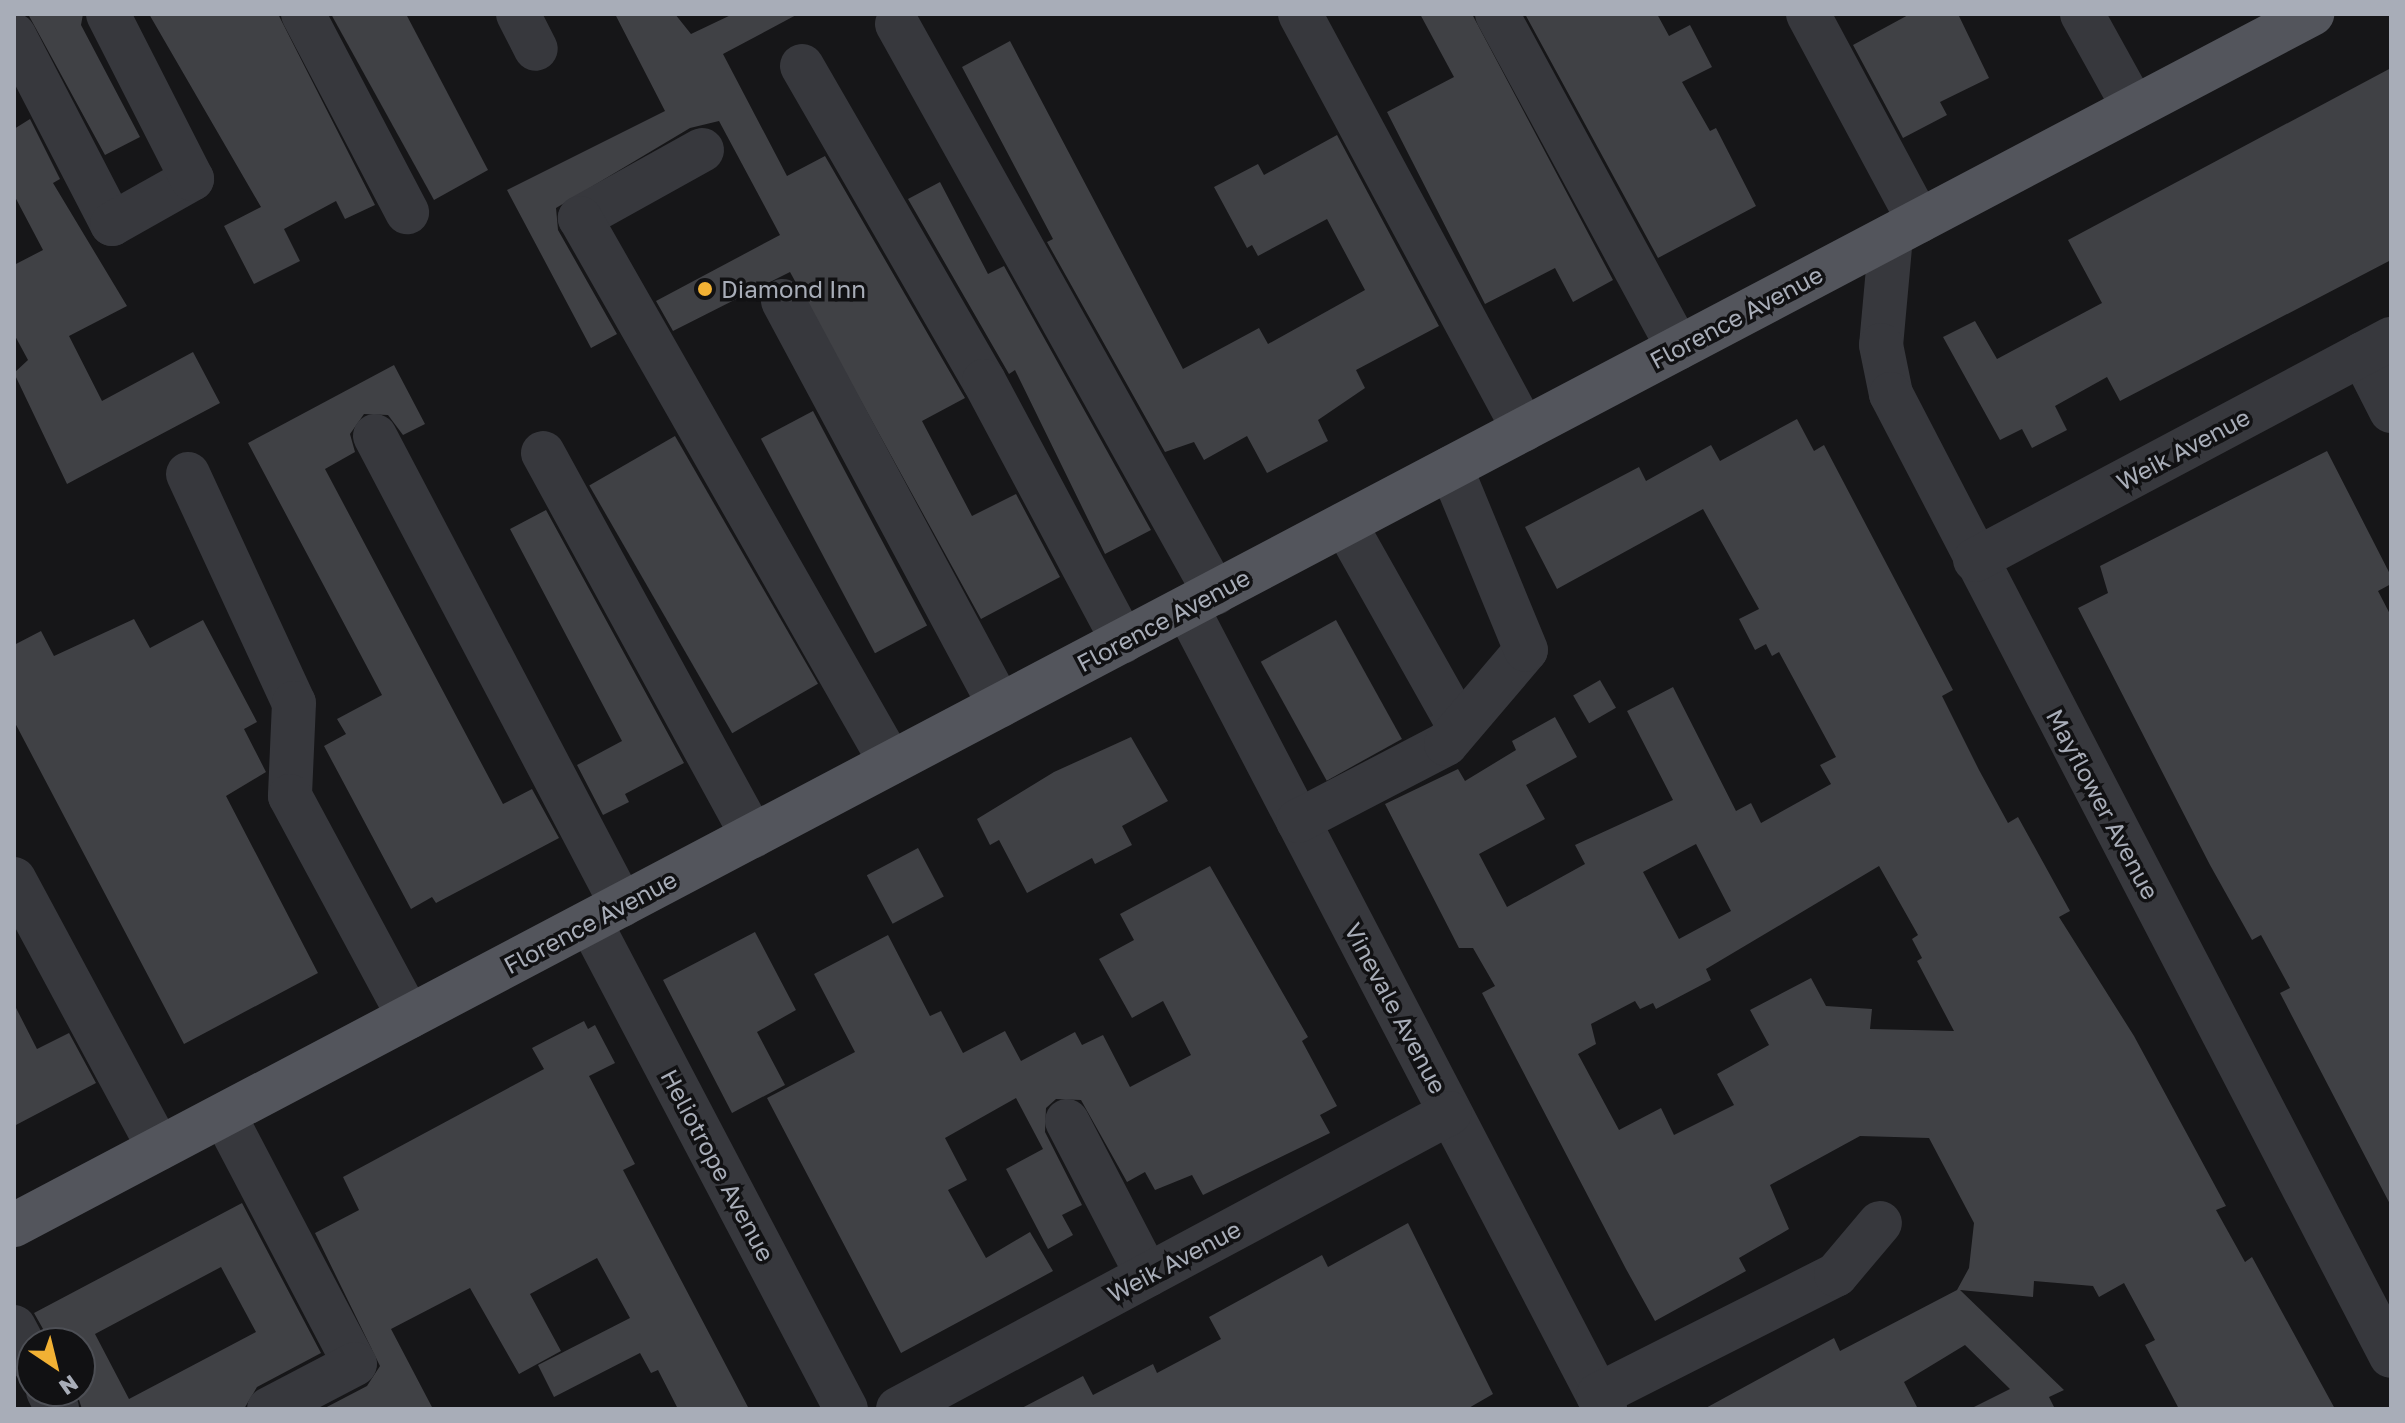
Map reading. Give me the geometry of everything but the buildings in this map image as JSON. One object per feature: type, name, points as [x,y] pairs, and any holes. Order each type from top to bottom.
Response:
[{"type":"main road","name":"Florence Avenue","points":[[14,1225],[2307,15]]},
{"type":"street","points":[[14,35],[112,224],[192,179],[108,14]]},
{"type":"street","points":[[303,14],[407,212]]},
{"type":"street","points":[[1300,14],[1524,430]]},
{"type":"street","points":[[1497,14],[1678,348]]},
{"type":"street","points":[[1808,14],[1905,228]]},
{"type":"street","points":[[2082,14],[2134,108]]},
{"type":"street","name":"Vinevale Avenue","points":[[897,24],[1201,600],[1298,821],[1601,1402]]},
{"type":"street","points":[[802,66],[984,381],[1123,641]]},
{"type":"street","points":[[702,150],[580,218],[891,763]]},
{"type":"street","name":"Mayflower Avenue","points":[[1905,228],[1881,345],[1891,394],[2391,1356]]},
{"type":"street","points":[[783,301],[1000,706]]},
{"type":"street","points":[[2376,347],[2391,411]]},
{"type":"street","name":"Weik Avenue","points":[[1975,560],[2376,347]]},
{"type":"street","name":"Heliotrope Avenue","points":[[375,436],[846,1409]]},
{"type":"street","points":[[543,453],[753,836]]},
{"type":"street","points":[[1298,821],[1446,744],[1526,650],[1451,468]]},
{"type":"street","points":[[188,474],[294,703],[290,796],[409,1017]]},
{"type":"street","points":[[1345,524],[1459,726]]},
{"type":"street","points":[[14,879],[159,1148]]},
{"type":"street","name":"Weik Avenue","points":[[898,1409],[1450,1113]]},
{"type":"street","points":[[224,1115],[355,1364],[269,1409]]},
{"type":"street","points":[[1067,1121],[1147,1275]]},
{"type":"street","points":[[1601,1402],[1836,1275],[1880,1223]]},
{"type":"place","name":"Diamond Inn","points":[[705,289]]}]
